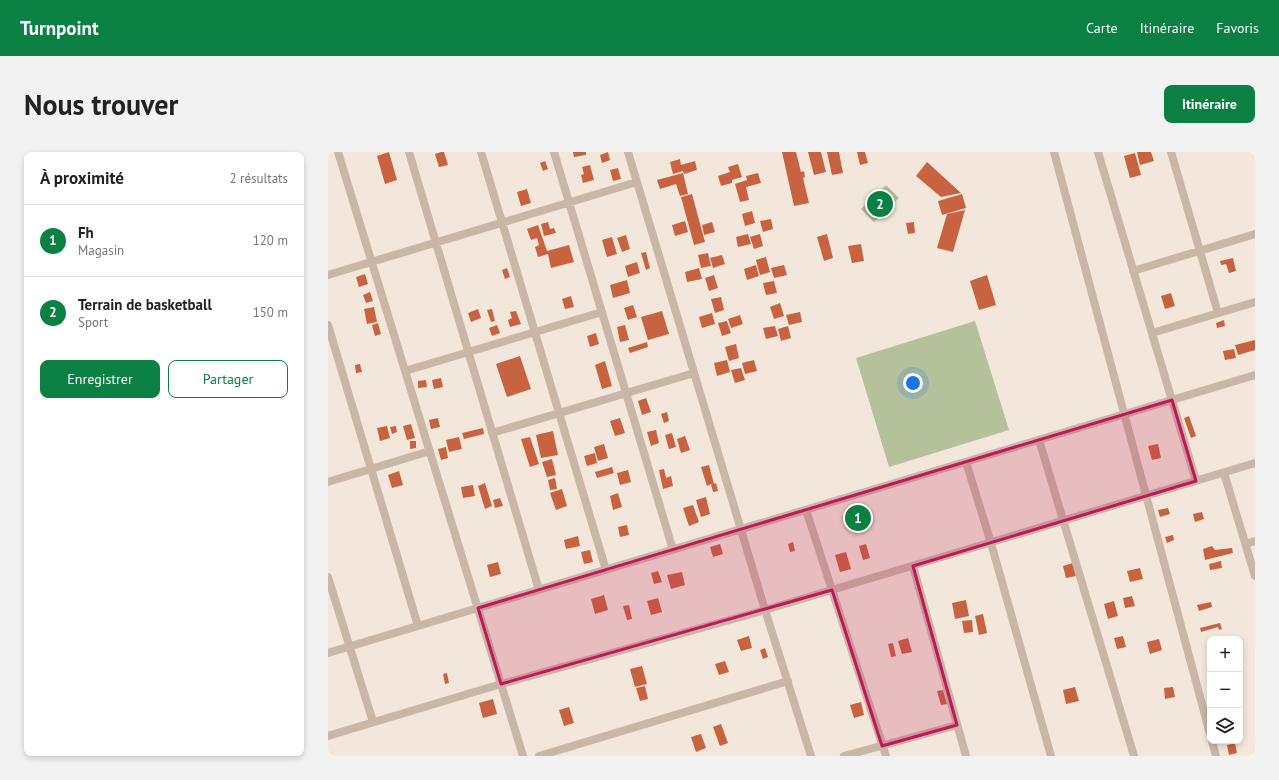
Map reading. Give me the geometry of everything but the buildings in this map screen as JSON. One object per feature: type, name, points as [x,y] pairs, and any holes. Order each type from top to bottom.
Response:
[{"type":"street","points":[[338,152],[523,756]]},
{"type":"street","points":[[409,152],[539,590]]},
{"type":"street","points":[[481,152],[606,570]]},
{"type":"street","points":[[554,152],[673,550]]},
{"type":"street","points":[[628,152],[765,610],[811,756]]},
{"type":"street","points":[[1054,152],[1207,723]]},
{"type":"street","points":[[1098,152],[1196,481]]},
{"type":"street","points":[[1171,152],[1218,313]]},
{"type":"street","points":[[328,275],[637,182]]},
{"type":"street","points":[[1133,271],[1255,234]]},
{"type":"street","points":[[1152,333],[1255,302]]},
{"type":"street","points":[[405,371],[602,312]]},
{"type":"street","points":[[328,325],[418,626]]},
{"type":"street","points":[[492,433],[694,373]]},
{"type":"street","points":[[328,653],[1255,375]]},
{"type":"street","points":[[1039,440],[1134,756]]},
{"type":"street","points":[[328,482],[430,451]]},
{"type":"street","points":[[966,462],[991,543],[1050,756]]},
{"type":"street","points":[[328,736],[501,684],[765,610],[1255,463]]},
{"type":"street","points":[[1224,473],[1255,576]]},
{"type":"street","points":[[806,510],[886,756]]},
{"type":"street","points":[[1246,544],[1255,541]]},
{"type":"street","points":[[913,566],[966,756]]},
{"type":"street","points":[[328,577],[373,722]]},
{"type":"street","points":[[539,756],[788,681]]},
{"type":"street","points":[[844,756],[958,725]]},
{"type":"street","points":[[1213,744],[1216,756]]},
{"type":"highlighted area","points":[[1172,400],[1196,481],[913,566],[957,725],[882,746],[832,590],[501,684],[478,608]]},
{"type":"green space","points":[[886,185],[899,198],[874,222],[861,209]]},
{"type":"green space","points":[[975,321],[1009,430],[889,467],[856,358]]},
{"type":"place","name":"Terrain de basketball","points":[[880,204]]},
{"type":"place","name":"Fh","points":[[858,518]]}]
